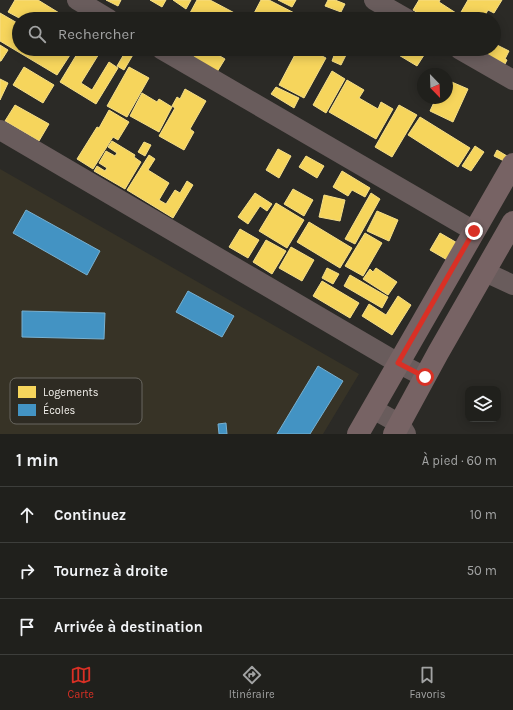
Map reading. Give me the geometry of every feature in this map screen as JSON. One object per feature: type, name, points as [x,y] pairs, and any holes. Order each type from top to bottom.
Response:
[{"type":"main road","points":[[358,434],[513,164]]},
{"type":"main road","points":[[400,432],[425,377],[513,222]]},
{"type":"street","points":[[77,0],[97,12]]},
{"type":"street","points":[[379,1],[396,12]]},
{"type":"street","points":[[173,56],[474,231]]},
{"type":"street","points":[[471,56],[513,80]]},
{"type":"street","points":[[0,130],[398,363],[425,377]]},
{"type":"street","points":[[485,272],[513,285]]},
{"type":"street","points":[[373,409],[400,432]]},
{"type":"shaded area","points":[[0,169],[359,374],[323,434],[0,434]]},
{"type":"building: Logements","points":[[15,0],[38,0],[58,12],[12,12],[12,14],[8,12]]},
{"type":"building: Logements","points":[[106,0],[121,0],[118,6]]},
{"type":"building: Logements","points":[[150,0],[166,0],[162,7]]},
{"type":"building: Logements","points":[[173,0],[191,0],[186,9]]},
{"type":"building: Logements","points":[[197,0],[210,0],[233,12],[191,12]]},
{"type":"building: Logements","points":[[261,0],[269,0],[292,12],[255,12]]},
{"type":"building: Logements","points":[[278,0],[296,0],[292,7]]},
{"type":"building: Logements","points":[[328,0],[335,0],[345,4],[341,12],[325,6]]},
{"type":"building: Logements","points":[[419,0],[440,0],[439,2],[454,12],[416,12],[413,10]]},
{"type":"building: Logements","points":[[468,0],[502,0],[495,12],[488,10],[487,12],[461,12]]},
{"type":"building: Logements","points":[[0,13],[12,20],[12,48],[0,41]]},
{"type":"building: Logements","points":[[0,45],[8,50],[1,61],[0,61]]},
{"type":"building: Logements","points":[[501,47],[509,51],[505,59],[507,60],[505,64],[490,56],[501,56]]},
{"type":"building: Logements","points":[[25,56],[69,56],[57,75]]},
{"type":"building: Logements","points":[[76,56],[98,56],[81,83],[92,90],[109,62],[118,68],[96,104],[60,82]]},
{"type":"building: Logements","points":[[123,56],[132,56],[124,70],[117,66]]},
{"type":"building: Logements","points":[[194,56],[220,56],[225,59],[217,72],[193,58]]},
{"type":"building: Logements","points":[[294,56],[322,56],[326,58],[304,98],[279,85]]},
{"type":"building: Logements","points":[[334,56],[346,56],[341,65],[332,61]]},
{"type":"building: Logements","points":[[400,56],[423,56],[417,66]]},
{"type":"building: Logements","points":[[24,67],[54,85],[43,103],[13,85]]},
{"type":"building: Logements","points":[[129,67],[149,78],[127,117],[107,106]]},
{"type":"building: Logements","points":[[332,71],[345,79],[326,113],[313,105]]},
{"type":"building: Logements","points":[[0,79],[8,83],[0,100]]},
{"type":"building: Logements","points":[[347,80],[364,90],[359,98],[378,109],[381,102],[393,109],[376,139],[329,112]]},
{"type":"building: Logements","points":[[453,83],[468,89],[453,122],[430,111],[433,104],[453,104]]},
{"type":"building: Logements","points":[[276,87],[299,98],[294,108],[271,94]]},
{"type":"building: Logements","points":[[185,89],[206,101],[190,129],[194,132],[184,150],[159,136],[175,108],[172,106],[177,97],[180,99]]},
{"type":"building: Logements","points":[[142,93],[157,102],[159,99],[172,107],[159,132],[130,116]]},
{"type":"building: Logements","points":[[15,105],[49,124],[39,141],[5,121]]},
{"type":"building: Logements","points":[[399,105],[417,115],[392,157],[375,147]]},
{"type":"building: Logements","points":[[109,110],[129,122],[118,140],[113,137],[93,169],[77,159],[97,127],[99,128]]},
{"type":"building: Logements","points":[[420,117],[470,148],[458,167],[408,135]]},
{"type":"building: Logements","points":[[112,141],[135,155],[134,157],[141,162],[125,189],[94,171],[97,166],[105,171],[107,168],[99,163],[106,151],[115,156],[117,153],[108,147]]},
{"type":"building: Logements","points":[[144,142],[151,145],[145,156],[138,152]]},
{"type":"building: Logements","points":[[475,146],[484,152],[471,171],[462,166]]},
{"type":"building: Logements","points":[[278,149],[291,156],[279,178],[266,170]]},
{"type":"building: Logements","points":[[497,150],[507,156],[504,161],[494,156]]},
{"type":"building: Logements","points":[[149,155],[155,159],[148,170],[169,183],[159,200],[166,204],[175,190],[180,193],[187,181],[193,185],[173,218],[127,190]]},
{"type":"building: Logements","points":[[306,156],[324,166],[317,178],[299,167]]},
{"type":"building: Logements","points":[[342,171],[370,188],[365,197],[352,190],[348,196],[333,187]]},
{"type":"building: Logements","points":[[293,189],[313,200],[304,216],[284,204]]},
{"type":"building: Logements","points":[[255,193],[272,204],[267,211],[260,206],[248,224],[238,217]]},
{"type":"building: Logements","points":[[371,193],[380,199],[355,244],[345,239]]},
{"type":"building: Logements","points":[[324,195],[345,200],[340,221],[319,217]]},
{"type":"building: Logements","points":[[276,203],[304,220],[287,248],[259,231]]},
{"type":"building: Logements","points":[[377,211],[398,220],[389,241],[367,231]]},
{"type":"building: Logements","points":[[309,222],[352,248],[340,268],[297,242]]},
{"type":"building: Logements","points":[[240,229],[259,240],[248,258],[229,247]]},
{"type":"building: Logements","points":[[365,233],[382,243],[363,276],[345,266]]},
{"type":"building: Logements","points":[[440,233],[459,244],[449,261],[430,250]]},
{"type":"building: Logements","points":[[266,240],[286,251],[272,274],[253,262]]},
{"type":"building: Logements","points":[[291,247],[314,260],[302,281],[279,268]]},
{"type":"building: Logements","points":[[327,268],[339,274],[333,284],[322,278]]},
{"type":"building: Logements","points":[[376,268],[397,282],[388,295],[363,279],[370,269],[373,272]]},
{"type":"building: Logements","points":[[350,275],[388,297],[382,308],[344,286]]},
{"type":"building: Logements","points":[[322,281],[359,303],[350,318],[313,296]]},
{"type":"building: Logements","points":[[398,296],[411,305],[392,335],[362,316],[369,304],[386,315]]},
{"type":"building: Écoles","points":[[26,210],[100,251],[87,275],[13,233]]},
{"type":"building: Écoles","points":[[188,291],[234,316],[222,337],[176,312]]},
{"type":"building: Écoles","points":[[22,311],[105,313],[104,339],[22,337]]},
{"type":"building: Écoles","points":[[318,366],[343,381],[310,434],[277,434]]},
{"type":"building: Écoles","points":[[226,423],[227,434],[219,434],[218,424]]},
{"type":"route","points":[[425,377],[398,363],[474,231]]}]
